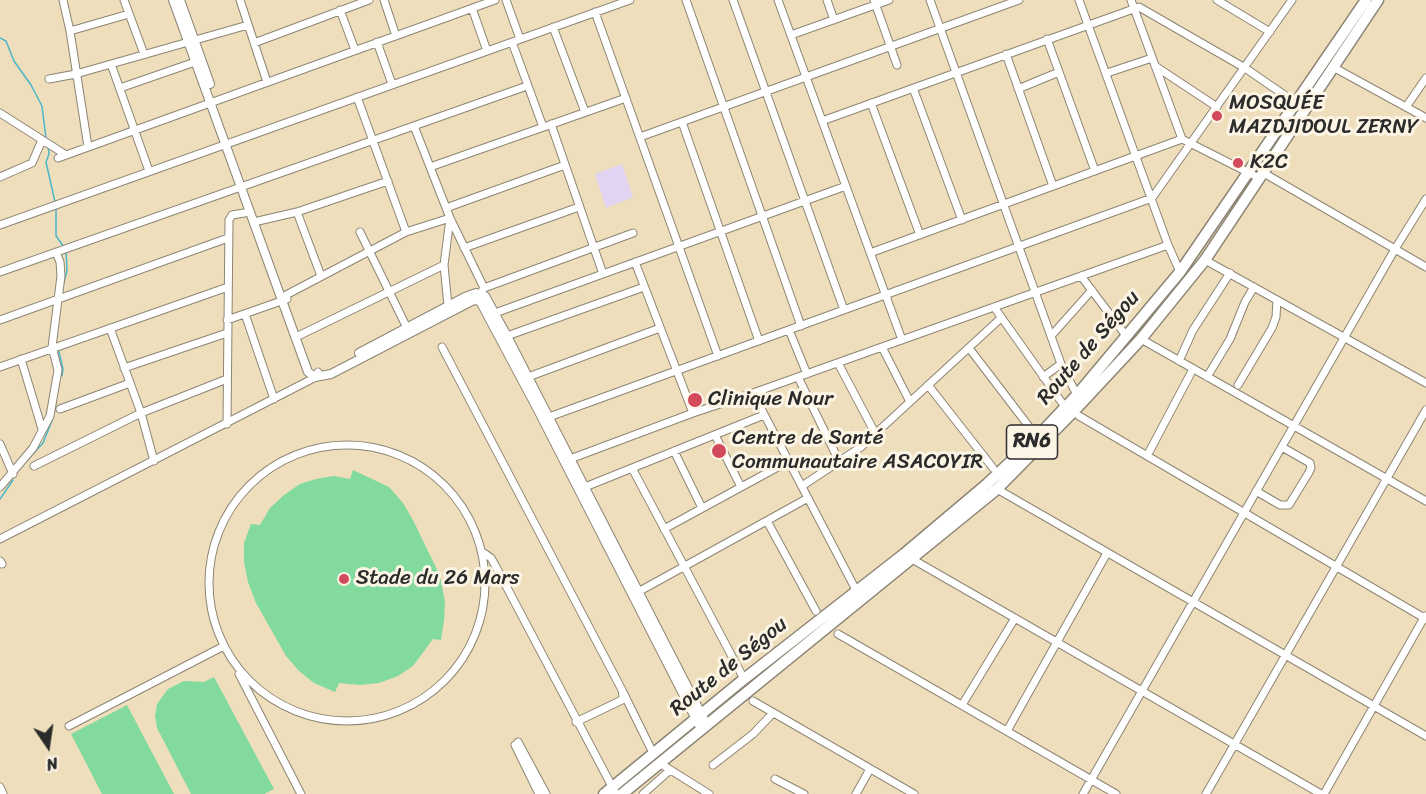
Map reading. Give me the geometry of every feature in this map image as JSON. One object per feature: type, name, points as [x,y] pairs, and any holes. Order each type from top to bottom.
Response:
[{"type":"highway","name":"Route de Ségou","points":[[622,794],[665,768],[704,727],[996,489],[1073,412],[1141,339],[1205,260],[1257,174],[1296,103],[1366,0]]},
{"type":"highway","name":"Route de Ségou","points":[[610,792],[698,716],[904,554],[987,484],[1037,437],[1127,337],[1257,174],[1378,0]]},
{"type":"street","points":[[63,0],[88,147]]},
{"type":"street","points":[[124,0],[144,54]]},
{"type":"street","points":[[173,0],[191,40],[195,62],[213,102]]},
{"type":"street","points":[[180,0],[191,40],[298,336],[310,365],[317,374]]},
{"type":"street","points":[[240,0],[267,82]]},
{"type":"street","points":[[254,43],[369,0]]},
{"type":"street","points":[[384,0],[396,36]]},
{"type":"street","points":[[58,158],[495,0]]},
{"type":"street","points":[[506,0],[520,39]]},
{"type":"street","points":[[0,225],[630,0]]},
{"type":"street","points":[[686,0],[801,326]]},
{"type":"street","points":[[733,0],[844,310]]},
{"type":"street","points":[[778,0],[902,340]]},
{"type":"street","points":[[827,0],[834,20]]},
{"type":"street","points":[[791,35],[834,20],[874,2],[889,0]]},
{"type":"street","points":[[930,0],[1061,364],[1077,395]]},
{"type":"street","points":[[640,137],[1019,0]]},
{"type":"street","points":[[1079,0],[1168,245],[1180,272]]},
{"type":"street","points":[[1217,0],[1270,32]]},
{"type":"street","points":[[549,417],[1152,198],[1292,0]]},
{"type":"street","points":[[874,2],[897,65]]},
{"type":"street","points":[[1133,4],[1182,139],[1257,174],[1426,267]]},
{"type":"street","points":[[822,121],[1089,24],[1133,4],[1245,68],[1296,103]]},
{"type":"street","points":[[476,5],[487,51]]},
{"type":"street","points":[[340,10],[355,50]]},
{"type":"street","points":[[595,12],[718,356]]},
{"type":"street","points":[[70,31],[129,14]]},
{"type":"street","points":[[49,79],[76,74],[248,25]]},
{"type":"street","points":[[553,27],[585,112]]},
{"type":"street","points":[[1047,39],[1095,171]]},
{"type":"street","points":[[377,42],[392,84]]},
{"type":"street","points":[[512,42],[527,86],[565,165],[603,274]]},
{"type":"street","points":[[1006,54],[1053,186]]},
{"type":"street","points":[[1107,73],[1152,58]]},
{"type":"street","points":[[120,87],[195,62]]},
{"type":"street","points":[[111,64],[149,171]]},
{"type":"street","points":[[1155,66],[1217,107]]},
{"type":"street","points":[[1333,67],[1426,118]]},
{"type":"street","points":[[1018,88],[1059,72]]},
{"type":"street","points":[[1406,107],[1426,78]]},
{"type":"street","points":[[0,272],[527,86]]},
{"type":"street","points":[[913,88],[962,220]]},
{"type":"street","points":[[357,97],[406,232]]},
{"type":"street","points":[[430,167],[626,98]]},
{"type":"street","points":[[871,104],[920,235]]},
{"type":"street","points":[[0,113],[66,155]]},
{"type":"street","points":[[682,122],[759,341]]},
{"type":"street","points":[[414,126],[464,248],[485,308],[704,727]]},
{"type":"street","points":[[870,253],[1182,139]]},
{"type":"street","points":[[0,177],[32,163],[44,141]]},
{"type":"street","points":[[446,208],[565,165]]},
{"type":"street","points":[[256,221],[297,212],[388,181]]},
{"type":"street","points":[[243,185],[250,212],[256,221]]},
{"type":"street","points":[[495,313],[846,186]]},
{"type":"street","points":[[1083,794],[1344,337],[1426,199]]},
{"type":"street","points":[[464,248],[579,207]]},
{"type":"street","points":[[226,424],[230,216],[250,212]]},
{"type":"street","points":[[297,212],[321,276]]},
{"type":"street","points":[[227,320],[285,298],[321,276],[406,232],[450,218]]},
{"type":"street","points":[[448,306],[444,265],[450,218]]},
{"type":"street","points":[[360,232],[407,328]]},
{"type":"street","points":[[317,374],[331,374],[468,303],[481,294],[633,233]]},
{"type":"street","points":[[0,320],[228,238]]},
{"type":"street","points":[[570,459],[693,413],[1168,245]]},
{"type":"street","points":[[0,487],[33,448],[50,416],[58,370],[51,347],[62,249]]},
{"type":"street","points":[[1205,260],[1426,383]]},
{"type":"street","points":[[635,262],[693,413]]},
{"type":"street","points":[[298,336],[444,265]]},
{"type":"street","points":[[1179,361],[1192,330],[1230,273]]},
{"type":"street","points":[[1081,276],[1127,337]]},
{"type":"street","points":[[0,367],[51,347],[228,287]]},
{"type":"street","points":[[507,336],[644,287]]},
{"type":"street","points":[[1207,377],[1230,339],[1245,302],[1254,287]]},
{"type":"street","points":[[1051,336],[1092,290]]},
{"type":"street","points":[[0,539],[226,424],[448,306],[472,294],[481,294],[485,296],[495,313],[585,487],[698,716]]},
{"type":"street","points":[[1238,385],[1272,328],[1276,317],[1277,300]]},
{"type":"street","points":[[994,307],[1065,407]]},
{"type":"street","points":[[244,314],[274,399]]},
{"type":"street","points":[[802,486],[861,447],[1001,318]]},
{"type":"street","points":[[110,328],[141,413],[154,460]]},
{"type":"street","points":[[528,377],[660,328]]},
{"type":"street","points":[[789,330],[807,374]]},
{"type":"street","points":[[124,368],[227,333]]},
{"type":"street","points":[[1141,339],[1426,501]]},
{"type":"street","points":[[442,347],[653,753]]},
{"type":"street","points":[[882,347],[910,402]]},
{"type":"street","points":[[969,348],[1037,437]]},
{"type":"street","points":[[21,359],[42,429]]},
{"type":"street","points":[[838,363],[875,434]]},
{"type":"street","points":[[1043,377],[1061,364]]},
{"type":"street","points":[[1147,456],[1193,369]]},
{"type":"street","points":[[798,377],[839,461]]},
{"type":"street","points":[[34,466],[141,413],[227,379]]},
{"type":"street","points":[[60,409],[130,383]]},
{"type":"street","points":[[928,385],[993,468]]},
{"type":"street","points":[[753,393],[856,590]]},
{"type":"street","points":[[1206,794],[1426,410]]},
{"type":"street","points":[[585,487],[764,415]]},
{"type":"street","points":[[912,559],[1322,794],[1426,617],[1079,416]]},
{"type":"street","points":[[715,435],[741,487]]},
{"type":"street","points":[[0,444],[13,474]]},
{"type":"street","points":[[229,654],[251,682],[272,698],[291,710],[328,720],[366,720],[396,713],[426,697],[444,681],[464,657],[472,644],[483,611],[486,589],[484,553],[473,524],[456,496],[439,479],[413,461],[383,449],[351,445],[332,446],[299,453],[279,462],[253,481],[231,508],[216,537],[210,564],[209,594],[216,624],[224,646],[301,794]]},
{"type":"street","points":[[1256,491],[1280,505],[1289,505],[1308,474],[1311,468],[1310,463],[1282,447]]},
{"type":"street","points":[[674,451],[702,508]]},
{"type":"street","points":[[664,529],[789,461]]},
{"type":"street","points":[[632,468],[744,679]]},
{"type":"street","points":[[996,489],[1426,736]]},
{"type":"street","points":[[638,592],[808,498]]},
{"type":"street","points":[[767,521],[816,611]]},
{"type":"street","points":[[484,553],[495,565],[610,792]]},
{"type":"street","points":[[1007,731],[1107,553]]},
{"type":"street","points":[[962,705],[1015,618]]},
{"type":"street","points":[[838,634],[1116,794]]},
{"type":"street","points":[[69,726],[224,646]]},
{"type":"street","points":[[576,722],[622,700],[622,690]]},
{"type":"street","points":[[753,701],[914,794]]},
{"type":"street","points":[[713,765],[753,734],[773,713]]},
{"type":"street","points":[[539,794],[516,744],[546,794]]},
{"type":"street","points":[[643,794],[665,768],[709,794]]},
{"type":"street","points":[[856,794],[870,769]]},
{"type":"street","points":[[775,779],[804,794]]},
{"type":"street","points":[[0,787],[3,794]]},
{"type":"shaded area","points":[[622,164],[633,197],[606,208],[595,174]]},
{"type":"green space","name":"Stade du 26 Mars","points":[[353,470],[389,487],[403,503],[440,576],[445,602],[444,621],[441,640],[433,639],[413,666],[398,676],[379,683],[360,685],[339,683],[335,692],[314,683],[286,656],[256,603],[248,582],[244,562],[244,543],[251,524],[260,525],[270,508],[300,484],[334,476],[350,479]]},
{"type":"green space","points":[[214,677],[274,789],[264,794],[191,794],[157,728],[155,716],[157,704],[168,689],[184,681],[204,682]]},
{"type":"green space","points":[[127,705],[174,794],[102,794],[71,734]]},
{"type":"waterway","points":[[0,38],[6,41],[14,61],[42,106],[46,138]]},
{"type":"waterway","points":[[48,146],[49,154],[46,162],[55,202]]},
{"type":"waterway","points":[[56,207],[56,236],[64,247]]},
{"type":"waterway","points":[[63,285],[67,271],[66,251]]},
{"type":"waterway","points":[[56,340],[58,325]]},
{"type":"waterway","points":[[58,348],[63,369],[62,376]]},
{"type":"waterway","points":[[20,468],[43,443],[53,418]]},
{"type":"waterway","points":[[0,499],[13,480]]},
{"type":"place","name":"MOSQUÉE MAZDJIDOUL ZERNY","points":[[1217,116]]},
{"type":"place","name":"K2C","points":[[1238,163]]},
{"type":"place","name":"Clinique Nour","points":[[695,400]]},
{"type":"place","name":"Centre de Santé Communautaire ASACOYIR","points":[[719,451]]},
{"type":"place","name":"Stade du 26 Mars","points":[[344,579]]}]
